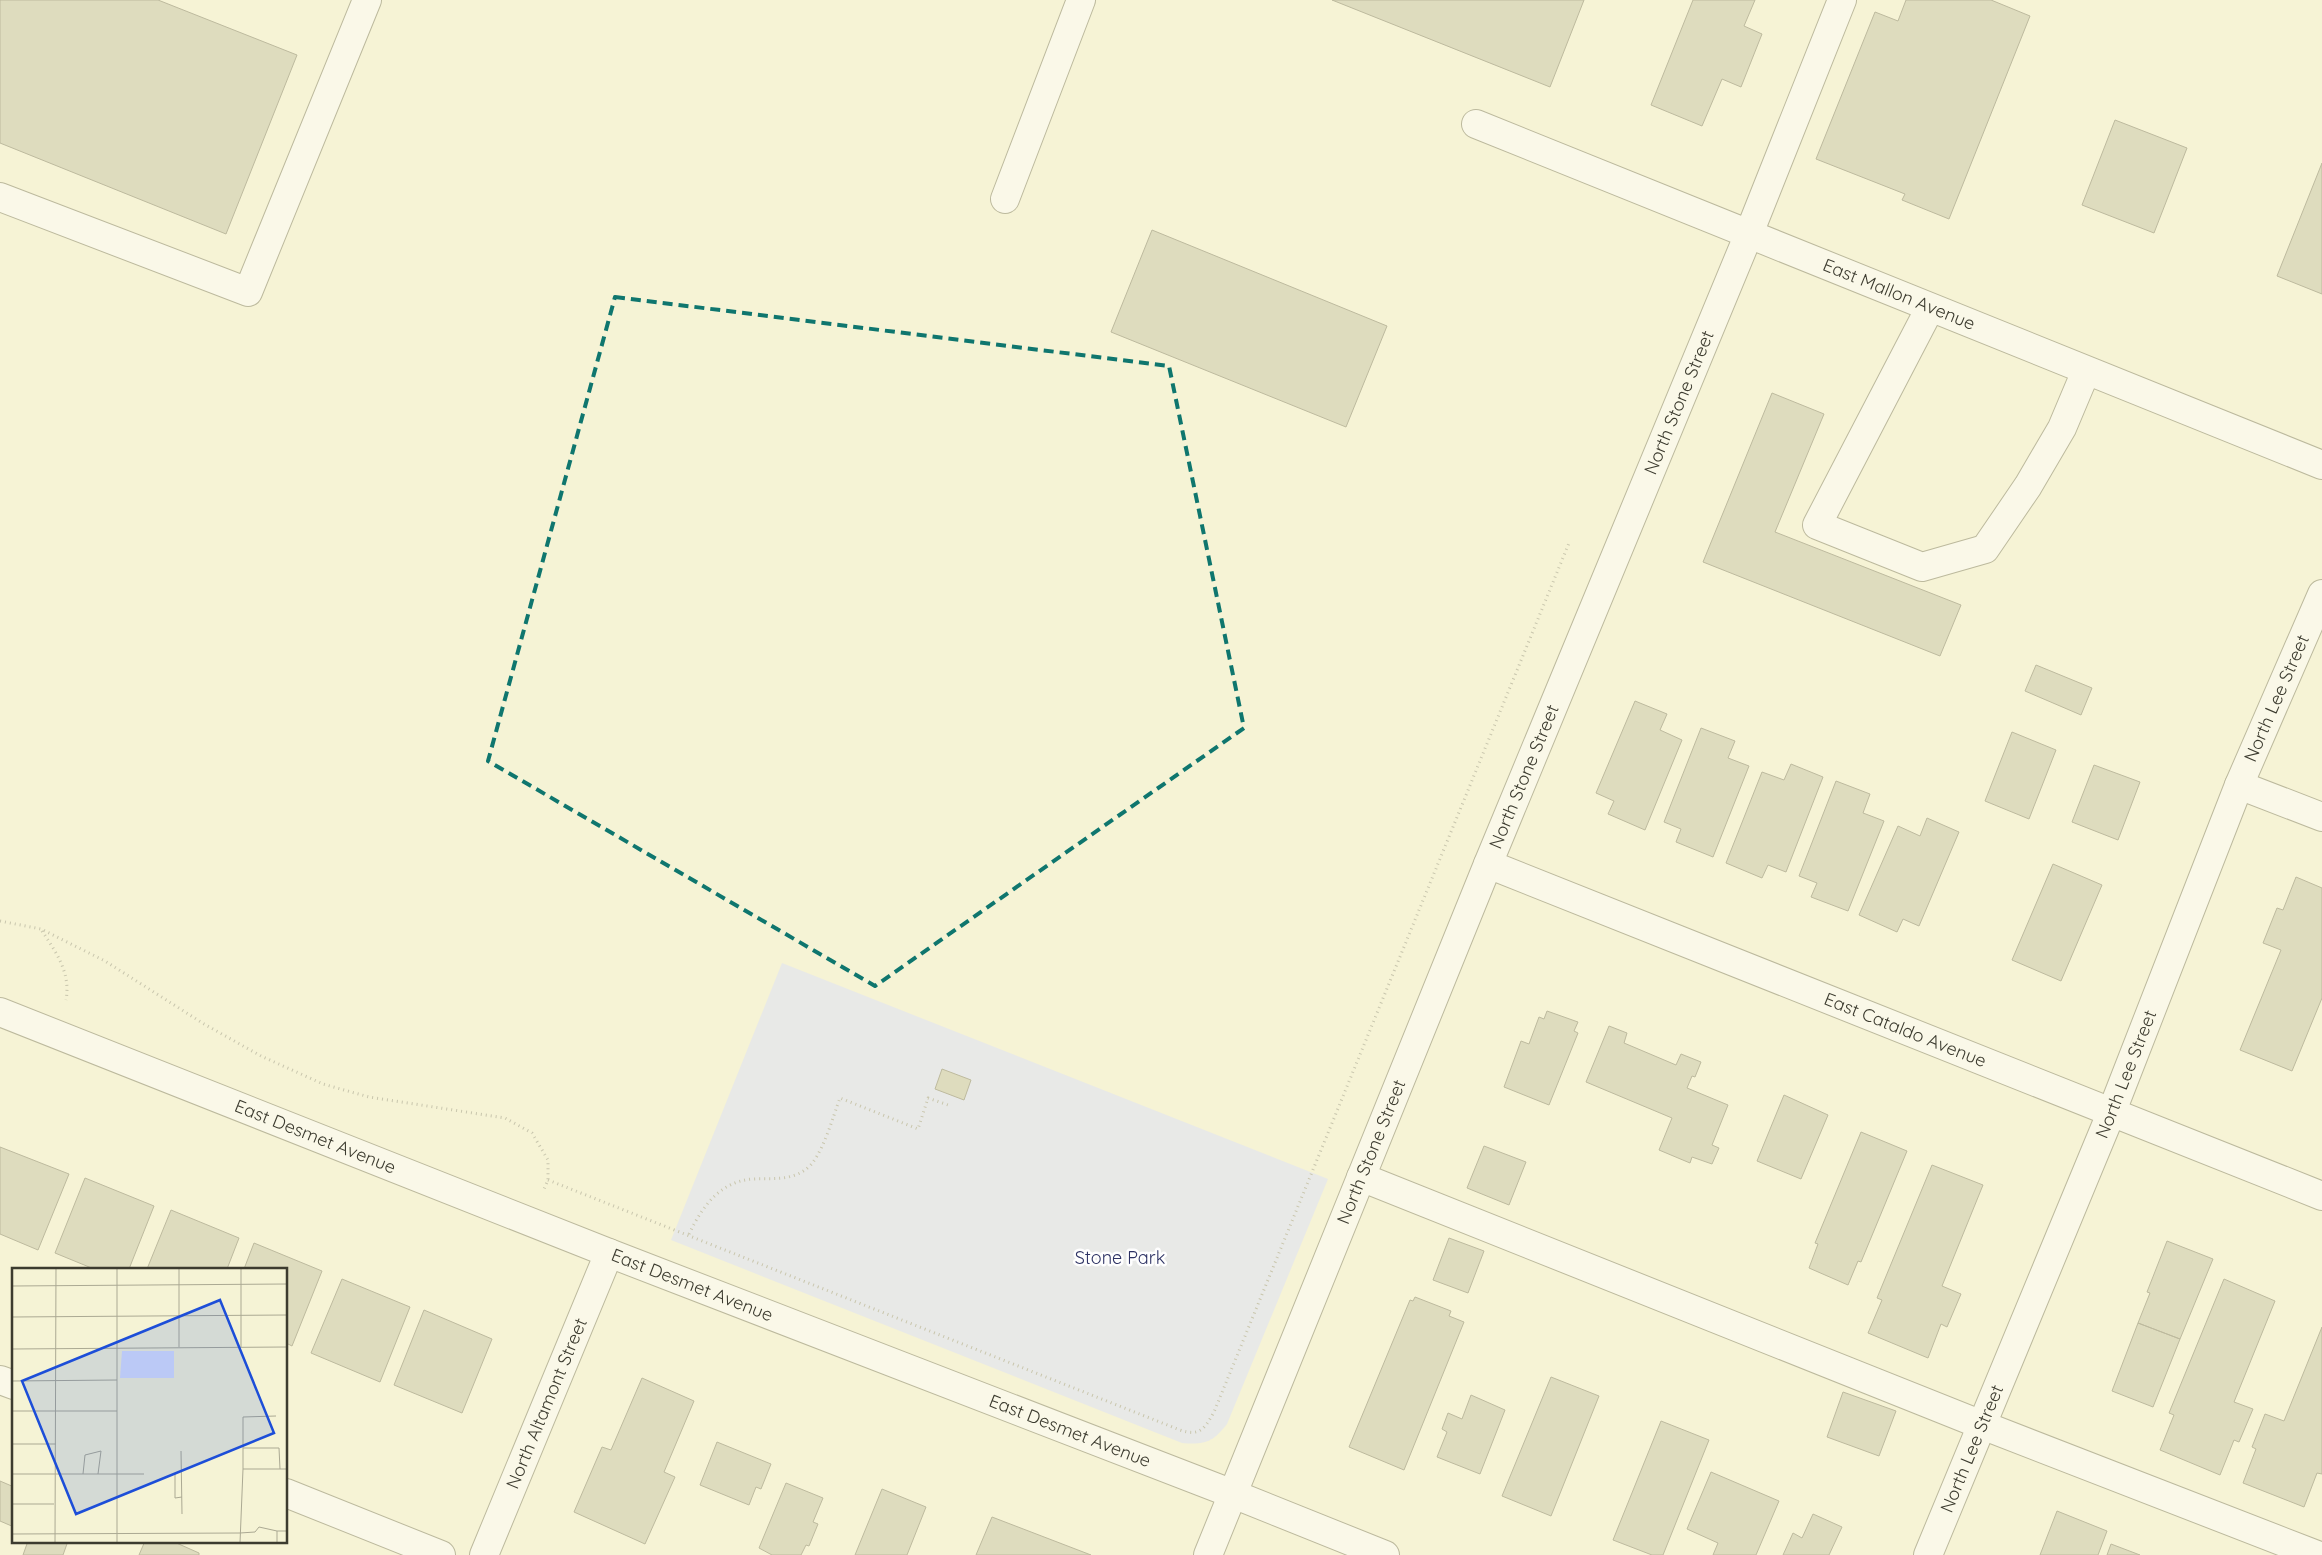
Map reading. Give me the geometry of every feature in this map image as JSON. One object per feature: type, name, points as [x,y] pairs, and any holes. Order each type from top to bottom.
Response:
[{"type":"street","points":[[0,197],[248,292],[367,0]]},
{"type":"street","points":[[1005,199],[1081,0]]},
{"type":"street","name":"North Stone Street","points":[[1208,1555],[1488,864],[1748,236],[1842,0]]},
{"type":"street","name":"East Mallon Avenue","points":[[1476,124],[1748,236],[2322,465]]},
{"type":"street","points":[[1930,308],[1818,525],[1922,567],[1985,549],[2028,486],[2062,428],[2086,371]]},
{"type":"street","name":"North Lee Street","points":[[1928,1555],[2112,1111],[2239,785],[2322,594]]},
{"type":"street","points":[[2239,785],[2322,818]]},
{"type":"street","name":"East Cataldo Avenue","points":[[1488,864],[2322,1196]]},
{"type":"street","name":"East Desmet Avenue","points":[[0,1012],[609,1253],[1233,1494],[1385,1555]]},
{"type":"street","points":[[1361,1177],[1982,1425],[2317,1555]]},
{"type":"street","name":"North Altamont Street","points":[[484,1555],[609,1253]]},
{"type":"street","points":[[0,1380],[12,1384]]},
{"type":"street","points":[[288,1494],[441,1555]]},
{"type":"path","points":[[548,1180],[689,1234],[1180,1430],[1191,1434],[1201,1431],[1207,1425],[1214,1412],[1569,543]]},
{"type":"path","points":[[0,922],[41,929],[105,961],[204,1024],[260,1056],[323,1084],[369,1097],[505,1118],[532,1133],[548,1160],[548,1180],[530,1222]]},
{"type":"path","points":[[41,929],[61,960],[68,990],[58,1035]]},
{"type":"path","points":[[689,1234],[699,1214],[713,1197],[733,1183],[751,1179],[783,1179],[806,1170],[818,1155],[840,1098],[918,1129],[928,1098],[951,1106]]},
{"type":"highlighted area","points":[[615,297],[1169,366],[1244,728],[875,986],[488,761]]},
{"type":"green space","name":"Stone Park","points":[[782,963],[1328,1179],[1227,1424],[1217,1435],[1203,1443],[1182,1443],[671,1240]]},
{"type":"building","points":[[0,0],[158,0],[297,55],[226,234],[0,143]]},
{"type":"building","points":[[1332,0],[1584,0],[1550,87]]},
{"type":"building","points":[[1693,0],[1755,0],[1744,26],[1762,34],[1741,87],[1722,79],[1702,126],[1651,105]]},
{"type":"building","points":[[1906,0],[1991,0],[2030,16],[1949,219],[1902,200],[1905,194],[1816,159],[1875,12],[1898,21]]},
{"type":"building","points":[[2115,120],[2187,148],[2154,233],[2082,205]]},
{"type":"building","points":[[2322,163],[2322,294],[2277,276]]},
{"type":"building","points":[[1152,230],[1387,326],[1346,427],[1111,332]]},
{"type":"building","points":[[1772,393],[1824,414],[1775,532],[1961,605],[1940,656],[1703,562]]},
{"type":"building","points":[[2036,665],[2092,688],[2081,715],[2025,691]]},
{"type":"building","points":[[1635,701],[1667,714],[1660,730],[1682,740],[1645,830],[1608,814],[1614,801],[1596,793]]},
{"type":"building","points":[[1701,728],[1735,741],[1728,758],[1749,766],[1713,857],[1676,842],[1681,829],[1664,822]]},
{"type":"building","points":[[2012,732],[2056,750],[2029,819],[1985,801]]},
{"type":"building","points":[[1791,764],[1823,777],[1786,872],[1768,865],[1762,878],[1726,863],[1762,772],[1784,780]]},
{"type":"building","points":[[2094,765],[2140,782],[2118,840],[2072,822]]},
{"type":"building","points":[[1836,781],[1870,794],[1863,813],[1884,821],[1848,911],[1811,897],[1817,883],[1799,876]]},
{"type":"building","points":[[1927,818],[1959,832],[1919,926],[1903,919],[1897,932],[1859,915],[1898,826],[1920,836]]},
{"type":"building","points":[[2053,864],[2102,885],[2061,981],[2012,960]]},
{"type":"building","points":[[2296,877],[2322,888],[2322,998],[2292,1071],[2240,1050],[2281,950],[2263,943],[2277,908],[2283,910]]},
{"type":"building","points":[[1547,1011],[1578,1022],[1574,1031],[1578,1033],[1549,1105],[1504,1087],[1521,1041],[1529,1044],[1539,1017],[1544,1019]]},
{"type":"building","points":[[1609,1026],[1627,1033],[1624,1043],[1676,1065],[1681,1054],[1701,1062],[1695,1077],[1692,1076],[1687,1088],[1728,1105],[1712,1145],[1719,1148],[1712,1164],[1692,1157],[1690,1163],[1659,1150],[1672,1118],[1586,1082]]},
{"type":"building","points":[[942,1069],[971,1080],[964,1100],[935,1089]]},
{"type":"building","points":[[1784,1095],[1828,1115],[1801,1179],[1757,1161]]},
{"type":"building","points":[[1861,1132],[1907,1151],[1861,1262],[1858,1261],[1848,1285],[1809,1268],[1818,1244],[1815,1243]]},
{"type":"building","points":[[1484,1146],[1526,1162],[1509,1205],[1467,1188]]},
{"type":"building","points":[[0,1147],[69,1174],[38,1250],[0,1234]]},
{"type":"building","points":[[1932,1165],[1983,1185],[1942,1286],[1961,1294],[1947,1327],[1941,1324],[1928,1358],[1868,1333],[1882,1300],[1877,1298]]},
{"type":"building","points":[[85,1178],[154,1206],[129,1268],[92,1268],[55,1253]]},
{"type":"building","points":[[171,1210],[239,1238],[227,1268],[147,1268]]},
{"type":"building","points":[[1449,1238],[1484,1251],[1468,1293],[1433,1280]]},
{"type":"building","points":[[2167,1241],[2213,1259],[2180,1339],[2138,1323],[2150,1293],[2147,1292]]},
{"type":"building","points":[[254,1243],[322,1271],[292,1346],[288,1344],[288,1268],[244,1268]]},
{"type":"building","points":[[342,1279],[410,1307],[380,1382],[311,1353]]},
{"type":"building","points":[[2224,1279],[2275,1301],[2234,1402],[2253,1409],[2239,1442],[2234,1440],[2220,1475],[2160,1450],[2174,1415],[2169,1413]]},
{"type":"building","points":[[1415,1297],[1451,1311],[1449,1316],[1464,1322],[1404,1470],[1349,1447],[1410,1300],[1413,1301]]},
{"type":"building","points":[[424,1310],[492,1339],[462,1413],[394,1385]]},
{"type":"building","points":[[2138,1323],[2180,1339],[2153,1407],[2112,1391]]},
{"type":"building","points":[[2322,1327],[2322,1474],[2317,1473],[2304,1507],[2243,1483],[2256,1449],[2252,1447],[2265,1414],[2284,1421]]},
{"type":"building","points":[[1551,1377],[1599,1396],[1551,1516],[1502,1496]]},
{"type":"building","points":[[642,1378],[694,1401],[664,1472],[675,1477],[645,1544],[574,1512],[602,1447],[611,1450]]},
{"type":"building","points":[[1843,1392],[1896,1411],[1879,1456],[1827,1437]]},
{"type":"building","points":[[1471,1395],[1505,1410],[1480,1474],[1437,1457],[1447,1432],[1442,1429],[1448,1413],[1462,1419]]},
{"type":"building","points":[[1661,1421],[1709,1440],[1663,1555],[1652,1555],[1613,1540]]},
{"type":"building","points":[[717,1442],[771,1464],[761,1489],[756,1487],[749,1505],[700,1485]]},
{"type":"building","points":[[1711,1472],[1779,1501],[1756,1555],[1713,1555],[1718,1543],[1687,1529]]},
{"type":"building","points":[[0,1481],[12,1486],[12,1526],[0,1521]]},
{"type":"building","points":[[786,1483],[823,1498],[813,1522],[818,1524],[809,1546],[806,1545],[801,1555],[772,1555],[759,1548]]},
{"type":"building","points":[[882,1489],[926,1507],[907,1555],[855,1555]]},
{"type":"building","points":[[2057,1511],[2107,1531],[2098,1555],[2040,1555]]},
{"type":"building","points":[[1813,1514],[1842,1527],[1829,1555],[1783,1555],[1793,1533],[1802,1538]]},
{"type":"building","points":[[992,1517],[1091,1555],[976,1555]]},
{"type":"building","points":[[28,1542],[68,1542],[63,1555],[23,1555]]},
{"type":"building","points":[[145,1542],[174,1542],[199,1553],[199,1555],[139,1555]]},
{"type":"building","points":[[2111,1544],[2140,1555],[2107,1555]]}]
